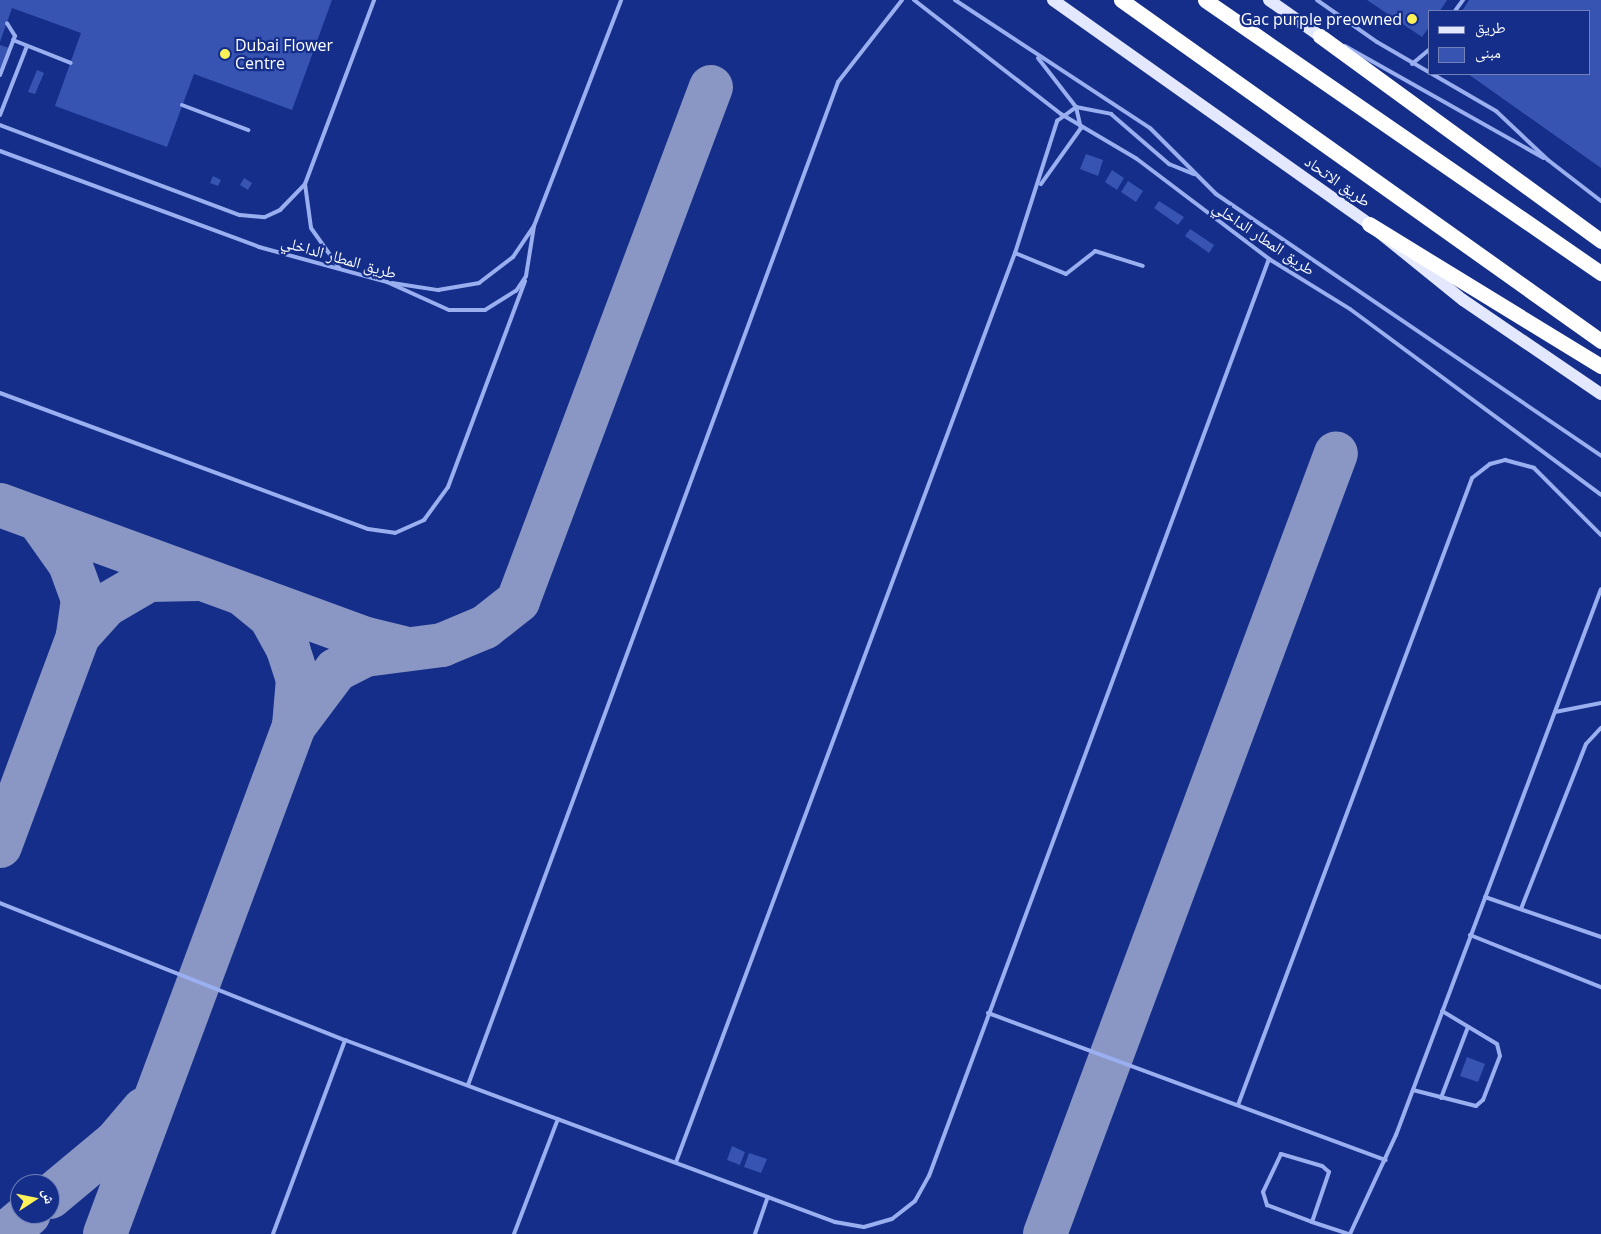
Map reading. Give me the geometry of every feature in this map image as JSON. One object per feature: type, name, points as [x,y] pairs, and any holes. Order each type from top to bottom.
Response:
[{"type":"highway","name":"طريق الاتحاد","points":[[1121,0],[1601,341]]},
{"type":"highway","points":[[1205,0],[1601,273]]},
{"type":"highway","points":[[1320,36],[1601,241]]},
{"type":"highway","points":[[1369,224],[1601,366]]},
{"type":"main road","name":"طريق الاتحاد","points":[[1053,0],[1369,224],[1463,300],[1601,394]]},
{"type":"main road","points":[[1269,0],[1320,36]]},
{"type":"lane","points":[[0,125],[248,217],[272,215],[305,184],[374,0]]},
{"type":"lane","points":[[0,393],[368,529],[395,533],[424,520],[448,487],[526,276],[534,226],[621,0]]},
{"type":"lane","points":[[468,1085],[838,82],[902,0]]},
{"type":"lane","name":"طريق المطار الداخلي","points":[[914,0],[1061,114],[1081,128],[1137,160],[1269,259],[1350,309],[1601,495]]},
{"type":"lane","name":"طريق المطار الداخلي","points":[[955,0],[1038,57],[1064,70],[1150,128],[1194,174],[1224,199],[1601,456]]},
{"type":"lane","points":[[1317,0],[1428,73]]},
{"type":"lane","points":[[0,75],[15,30],[7,23]]},
{"type":"lane","points":[[1320,36],[1388,67],[1548,160]]},
{"type":"lane","points":[[12,40],[71,63]]},
{"type":"lane","points":[[0,115],[28,46]]},
{"type":"lane","points":[[1412,64],[1428,51]]},
{"type":"lane","points":[[1038,57],[1076,106],[1081,128],[1040,186]]},
{"type":"lane","points":[[1432,75],[1496,111],[1548,160],[1601,201]]},
{"type":"lane","points":[[182,105],[248,130]]},
{"type":"lane","points":[[676,1162],[1040,186],[1061,114],[1076,106],[1111,114],[1168,164],[1194,174]]},
{"type":"lane","name":"طريق المطار الداخلي","points":[[0,151],[259,247],[387,282],[449,310],[467,312],[502,302],[526,276]]},
{"type":"lane","points":[[305,184],[310,228],[341,270]]},
{"type":"lane","points":[[387,282],[438,290],[479,282],[513,257],[534,226]]},
{"type":"lane","points":[[1015,253],[1066,274],[1095,251],[1143,266]]},
{"type":"lane","points":[[0,902],[345,1040],[850,1226],[878,1224],[904,1211],[929,1176],[1269,259]]},
{"type":"lane","points":[[1238,1105],[1472,478],[1485,467],[1505,460],[1534,468],[1601,535]]},
{"type":"lane","points":[[1312,1222],[1329,1172],[1322,1166],[1281,1154],[1263,1192],[1264,1201],[1312,1222],[1350,1234],[1386,1160],[1601,589]]},
{"type":"lane","points":[[1555,712],[1601,702]]},
{"type":"lane","points":[[1521,909],[1586,744],[1601,728]]},
{"type":"lane","points":[[1485,896],[1601,937]]},
{"type":"lane","points":[[1470,935],[1601,987]]},
{"type":"lane","points":[[1413,1090],[1473,1106],[1482,1103],[1500,1056],[1497,1044],[1442,1012]]},
{"type":"lane","points":[[988,1013],[1386,1160]]},
{"type":"lane","points":[[1441,1098],[1468,1026]]},
{"type":"lane","points":[[273,1234],[345,1040]]},
{"type":"lane","points":[[514,1234],[558,1119]]},
{"type":"lane","points":[[755,1234],[768,1197]]},
{"type":"building","name":"Dubai Flower Centre","points":[[0,0],[332,0],[292,110],[194,74],[167,147],[55,106],[81,33],[12,8],[0,42]]},
{"type":"building","name":"Gac purple preowned","points":[[1367,0],[1447,0],[1441,10],[1428,10],[1428,29],[1422,37]]},
{"type":"building","points":[[1469,0],[1601,0],[1601,168],[1469,75],[1591,75],[1591,10],[1463,10]]},
{"type":"building","points":[[0,45],[9,48],[0,71]]},
{"type":"building","points":[[37,70],[44,73],[35,94],[28,92]]},
{"type":"building","points":[[1086,154],[1103,160],[1098,176],[1080,169]]},
{"type":"building","points":[[1112,170],[1124,178],[1117,190],[1105,182]]},
{"type":"building","points":[[213,176],[221,180],[218,186],[210,183]]},
{"type":"building","points":[[244,178],[252,183],[248,190],[240,185]]},
{"type":"building","points":[[1128,181],[1143,191],[1136,202],[1121,192]]},
{"type":"building","points":[[1159,201],[1184,217],[1178,225],[1154,208]]},
{"type":"building","points":[[1190,229],[1214,245],[1209,253],[1185,236]]},
{"type":"building","points":[[1467,1057],[1485,1064],[1478,1082],[1460,1076]]},
{"type":"building","points":[[732,1146],[745,1152],[740,1165],[727,1160]]},
{"type":"building","points":[[749,1153],[767,1159],[761,1173],[744,1167]]},
{"type":"taxiway","points":[[105,1234],[294,726],[336,670],[365,655],[442,645],[485,627],[518,601],[711,87]]},
{"type":"taxiway","points":[[1045,1234],[1336,453]]},
{"type":"taxiway","points":[[0,505],[367,639],[403,648]]},
{"type":"taxiway","points":[[39,520],[70,564],[83,599],[78,636]]},
{"type":"taxiway","points":[[0,846],[78,636],[106,605],[149,580],[197,579]]},
{"type":"taxiway","points":[[245,596],[270,616],[288,649],[298,679],[294,726]]},
{"type":"taxiway","points":[[60,1189],[116,1142],[144,1109]]},
{"type":"taxiway","points":[[5,1234],[17,1224]]},
{"type":"place","name":"Gac purple preowned","points":[[1412,19]]},
{"type":"place","name":"Dubai Flower Centre","points":[[225,54]]}]
